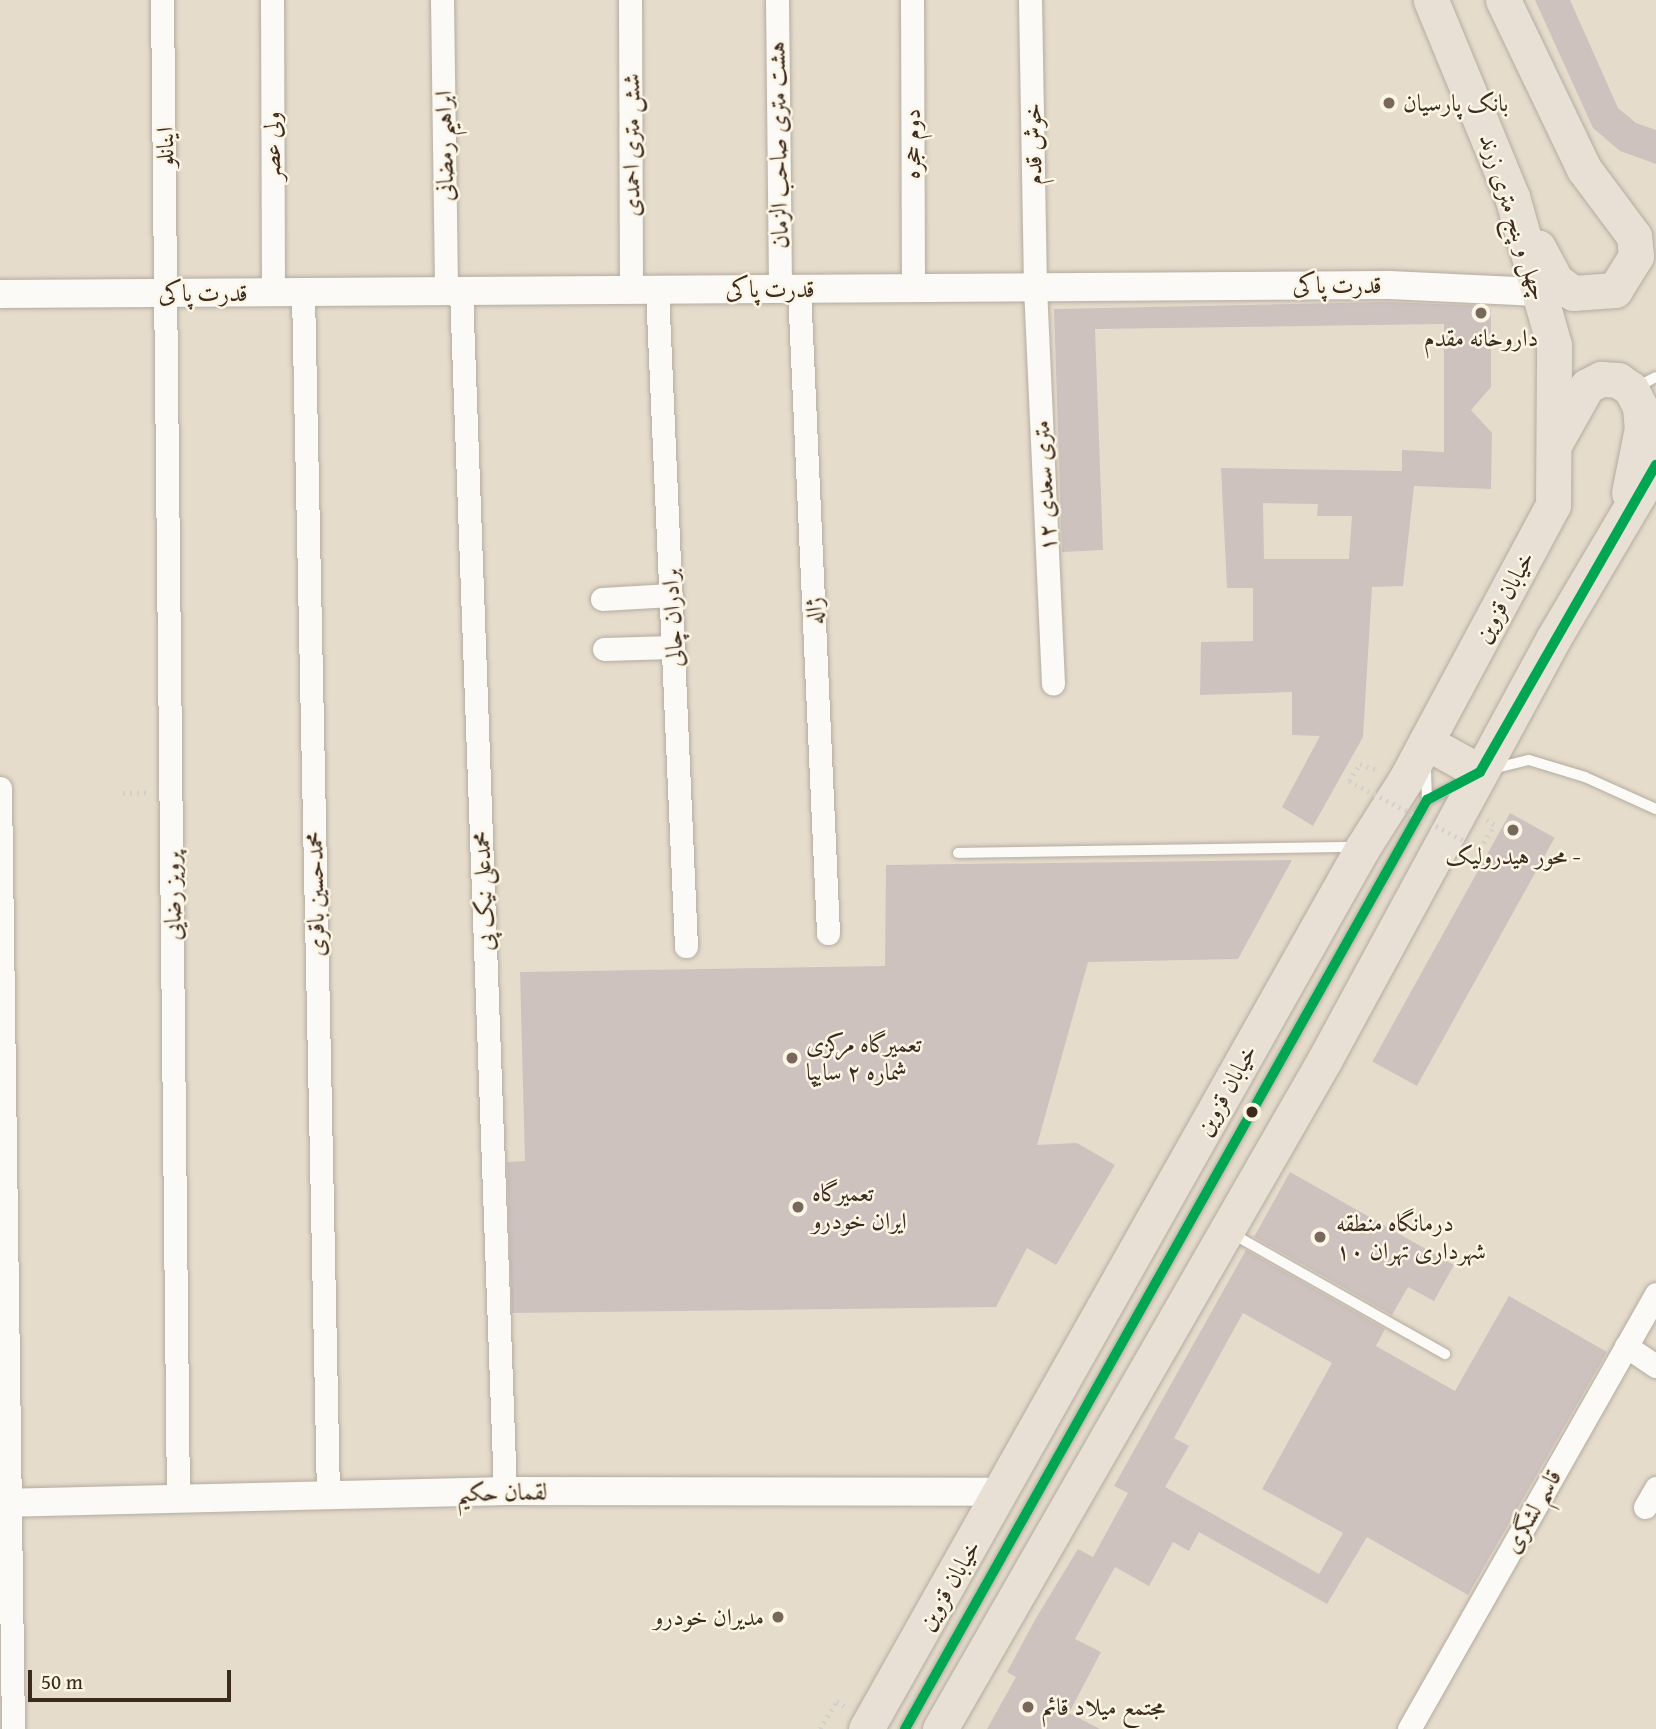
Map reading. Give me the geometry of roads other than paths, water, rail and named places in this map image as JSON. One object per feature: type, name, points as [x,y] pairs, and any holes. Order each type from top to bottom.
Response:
[{"type":"main road","name":"چهل و پنج متری زرند","points":[[1431,0],[1512,197],[1539,292],[1553,345],[1555,443]]},
{"type":"main road","points":[[1503,0],[1584,169],[1634,236],[1636,256],[1615,290],[1573,293],[1556,281],[1512,197]]},
{"type":"main road","points":[[1555,443],[1587,386],[1601,380],[1643,383],[1640,407],[1642,428],[1617,537]]},
{"type":"main road","name":"خیابان قزوین","points":[[866,1729],[1003,1492],[1363,847],[1426,742],[1553,505],[1555,443]]},
{"type":"main road","points":[[940,1729],[1324,1061],[1553,639],[1617,537],[1656,465]]},
{"type":"main road","points":[[1426,742],[1480,772]]},
{"type":"street","name":"اینانلو","points":[[162,0],[167,293]]},
{"type":"street","name":"ولی عصر","points":[[272,0],[272,293]]},
{"type":"street","name":"ابراهیم رمضانی","points":[[442,0],[453,291]]},
{"type":"street","name":"شش متری احمدی","points":[[630,0],[644,290]]},
{"type":"street","name":"هشت متری صاحب الزمان","points":[[776,0],[790,289]]},
{"type":"street","name":"دوم حجره","points":[[912,0],[913,288]]},
{"type":"street","name":"خوش قدم","points":[[1030,0],[1035,288]]},
{"type":"street","name":"قدرت پاکی","points":[[0,294],[1390,285],[1539,292]]},
{"type":"street","name":"۱۲ متری سعدی","points":[[1035,288],[1053,684]]},
{"type":"street","name":"ژاله","points":[[790,289],[828,933]]},
{"type":"street","name":"برادران چالی","points":[[644,290],[671,595],[686,946]]},
{"type":"street","name":"محمدعلی نیک پی","points":[[453,291],[505,1491]]},
{"type":"street","name":"محمدحسین باقری","points":[[303,292],[328,1495]]},
{"type":"street","name":"پرویز رضایی","points":[[167,293],[178,1499]]},
{"type":"street","points":[[602,599],[671,595]]},
{"type":"street","points":[[604,649],[673,647]]},
{"type":"street","points":[[0,788],[4,1503],[13,1729]]},
{"type":"street","name":"قاسم لشگری","points":[[1409,1729],[1656,1294]]},
{"type":"street","points":[[1626,1346],[1656,1366]]},
{"type":"street","name":"لقمان حکیم","points":[[4,1503],[505,1491],[1003,1492]]},
{"type":"lane","points":[[905,1729],[1427,800],[1426,742]]},
{"type":"lane","points":[[1427,800],[1480,772],[1529,760],[1585,777],[1656,809]]},
{"type":"lane","points":[[958,853],[1363,847]]},
{"type":"lane","points":[[1226,1230],[1445,1354]]},
{"type":"place","name":"بانک پارسیان","points":[[1389,103]]},
{"type":"place","name":"داروخانه مقدم","points":[[1481,313]]},
{"type":"place","name":"محور هیدرولیک -","points":[[1513,830]]},
{"type":"place","name":"تعمیرگاه مرکزی شماره ۲ سایپا","points":[[792,1058]]},
{"type":"place","name":"تعمیرگاه ایران خودرو","points":[[798,1207]]},
{"type":"place","name":"درمانگاه منطقه ۱۰ شهرداری تهران","points":[[1320,1237]]},
{"type":"place","name":"مدیران خودرو","points":[[778,1617]]},
{"type":"place","name":"مجتمع میلاد قائم","points":[[1028,1707]]}]
